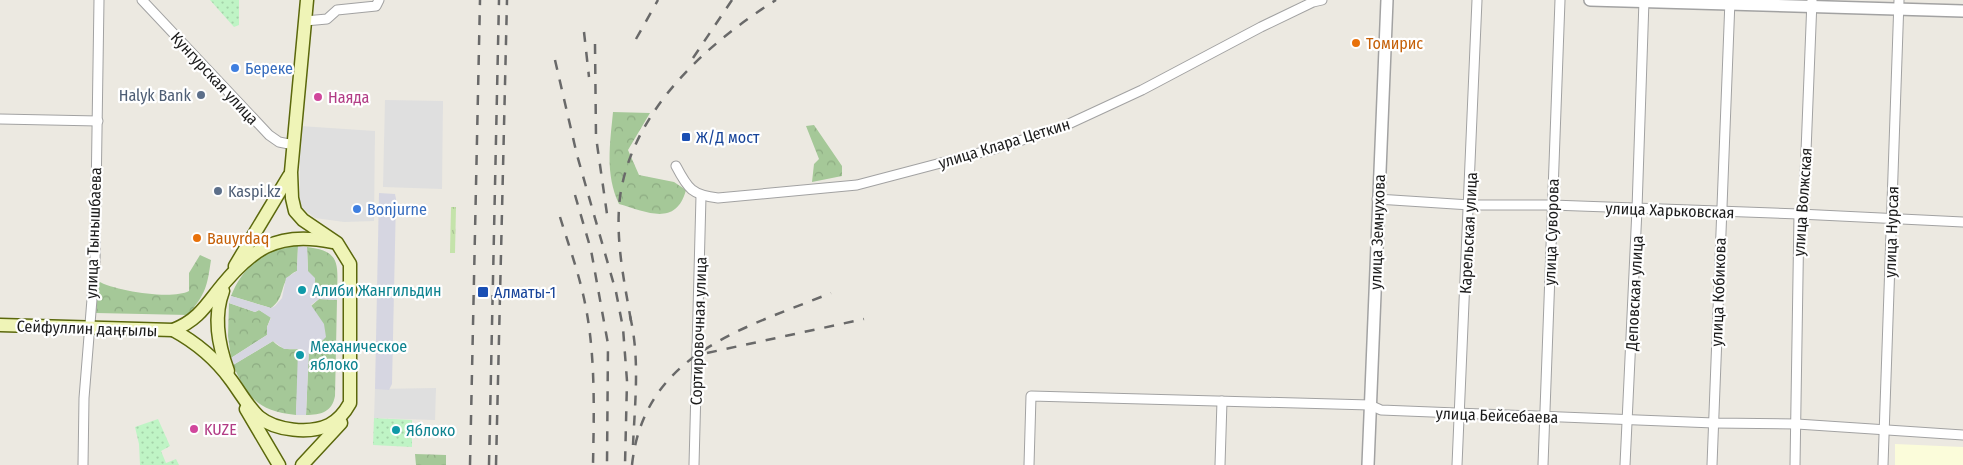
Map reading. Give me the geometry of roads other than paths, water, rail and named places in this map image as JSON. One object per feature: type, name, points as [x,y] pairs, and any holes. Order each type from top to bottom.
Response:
[{"type":"main road","points":[[302,465],[343,420],[350,403],[352,274],[346,254],[336,243],[303,220],[295,211],[292,198],[291,172],[307,0]]},
{"type":"main road","points":[[274,465],[231,380],[223,357],[217,324],[218,304],[227,280],[291,172]]},
{"type":"main road","points":[[227,280],[241,264],[256,252],[281,240],[306,237],[336,243]]},
{"type":"main road","name":"Сейфуллин даңғылы","points":[[0,325],[173,330],[196,319],[227,280]]},
{"type":"main road","name":"Сейфуллин даңғылы","points":[[173,330],[200,345],[231,380]]},
{"type":"main road","points":[[231,380],[260,418],[277,426],[290,429],[310,430],[330,424],[344,412],[350,403]]},
{"type":"main road","points":[[266,447],[278,465]]},
{"type":"street","name":"улица Тынышбаева","points":[[83,465],[84,398],[95,262],[100,0]]},
{"type":"street","name":"Кунгурская улица","points":[[142,0],[268,135],[279,142],[294,145]]},
{"type":"street","points":[[305,21],[327,20],[337,10],[349,7],[376,6],[379,0]]},
{"type":"street","name":"улица Клара Цеткин","points":[[701,196],[718,198],[858,185],[994,149],[1060,128],[1089,116],[1261,26],[1313,2],[1322,0]]},
{"type":"street","name":"улица Земнухова","points":[[1368,465],[1387,0]]},
{"type":"street","name":"Карельская улица","points":[[1457,465],[1470,205],[1477,0]]},
{"type":"street","name":"улица Суворова","points":[[1543,465],[1560,0]]},
{"type":"street","points":[[1590,0],[1899,4],[1963,11]]},
{"type":"street","name":"Деповская улица","points":[[1625,465],[1637,209],[1644,1]]},
{"type":"street","name":"улица Кобикова","points":[[1712,465],[1730,2]]},
{"type":"street","name":"улица Волжская","points":[[1795,465],[1797,424],[1798,214],[1804,202],[1812,3]]},
{"type":"street","name":"улица Нурсая","points":[[1883,465],[1899,4]]},
{"type":"street","points":[[0,119],[98,121]]},
{"type":"street","points":[[676,166],[690,190],[701,196]]},
{"type":"street","name":"Сортировочная улица","points":[[694,465],[701,196]]},
{"type":"street","name":"улица Харьковская","points":[[1378,199],[1470,205],[1552,205],[1963,222]]},
{"type":"street","name":"улица Бейсебаева","points":[[1029,465],[1032,396],[1370,405],[1380,410],[1714,423],[1797,424],[1963,435]]},
{"type":"street","points":[[1220,465],[1222,401]]},
{"type":"railway","points":[[470,465],[480,0]]},
{"type":"railway","points":[[489,465],[499,0]]},
{"type":"railway","points":[[496,465],[507,0]]},
{"type":"railway","points":[[636,39],[658,0]]},
{"type":"railway","points":[[693,58],[732,0]]},
{"type":"railway","points":[[631,321],[619,244],[619,213],[620,197],[627,166],[640,136],[656,108],[699,59],[724,37],[776,0]]},
{"type":"railway","points":[[584,32],[589,77]]},
{"type":"railway","points":[[595,44],[596,137],[608,221]]},
{"type":"railway","points":[[555,60],[577,155],[616,292],[623,328],[627,381],[625,465]]},
{"type":"railway","points":[[575,195],[591,250],[608,344],[607,465]]},
{"type":"railway","points":[[560,217],[581,284],[590,336],[593,379],[593,465]]},
{"type":"railway","points":[[632,465],[640,427],[656,396],[677,371],[703,351],[732,334],[764,319],[831,293]]},
{"type":"railway","points":[[630,316],[636,364],[633,445]]},
{"type":"railway","points":[[707,353],[864,319]]},
{"type":"place","name":"Томирис","points":[[1356,43]]},
{"type":"place","name":"Береке","points":[[235,68]]},
{"type":"place","name":"Halyk Bank","points":[[201,95]]},
{"type":"place","name":"Наяда","points":[[318,97]]},
{"type":"place","name":"Ж/Д мост","points":[[686,137]]},
{"type":"place","name":"Kaspi.kz","points":[[218,191]]},
{"type":"place","name":"Bonjurne","points":[[357,209]]},
{"type":"place","name":"Bauyrdaq","points":[[197,238]]},
{"type":"place","name":"Алиби Жангильдин","points":[[302,290]]},
{"type":"place","name":"Алматы-1","points":[[483,292]]},
{"type":"place","name":"Механическое яблоко","points":[[300,355]]},
{"type":"place","name":"KUZE","points":[[194,429]]},
{"type":"place","name":"Яблоко","points":[[396,430]]}]
